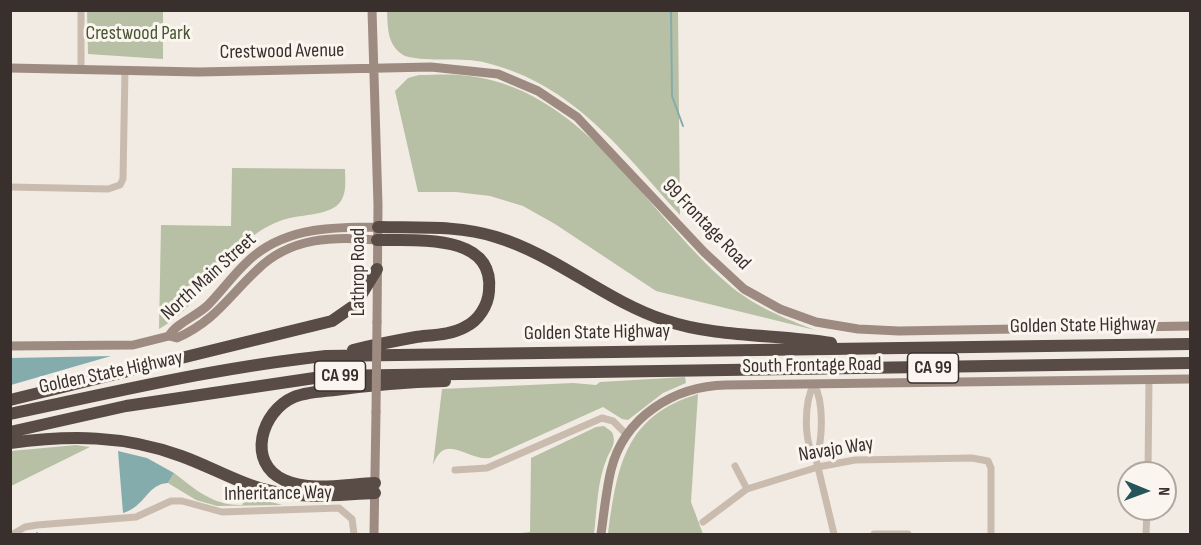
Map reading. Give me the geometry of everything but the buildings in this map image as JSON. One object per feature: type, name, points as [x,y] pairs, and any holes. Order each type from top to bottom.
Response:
[{"type":"highway","points":[[377,233],[463,230],[497,237],[554,262],[630,305],[662,319],[686,326],[865,348]]},
{"type":"highway","points":[[326,356],[461,329],[477,318],[486,303],[490,289],[487,273],[475,253],[450,243],[377,233]]},
{"type":"highway","points":[[10,400],[332,321],[355,305],[377,269]]},
{"type":"highway","name":"Golden State Highway","points":[[10,414],[217,370],[326,356],[1191,344]]},
{"type":"highway","name":"Golden State Highway","points":[[10,432],[126,406],[328,376],[1191,363]]},
{"type":"highway","points":[[375,488],[303,485],[284,480],[272,472],[263,453],[264,424],[278,406],[296,396],[338,389],[396,383],[675,372]]},
{"type":"highway","points":[[10,443],[72,437],[116,439],[179,455],[272,492],[302,495],[375,488]]},
{"type":"street","points":[[81,10],[81,68]]},
{"type":"street","name":"Lathrop Road","points":[[372,10],[377,233],[374,534]]},
{"type":"street","name":"99 Frontage Road","points":[[374,68],[446,67],[486,72],[511,79],[548,96],[577,117],[595,134],[704,252],[744,289],[780,309],[816,322],[858,330],[899,331],[1191,326]]},
{"type":"street","name":"Crestwood Avenue","points":[[10,68],[199,72],[374,68]]},
{"type":"street","points":[[10,187],[108,189],[120,185],[123,179],[125,70]]},
{"type":"street","name":"North Main Street","points":[[10,346],[133,345],[169,336],[173,329],[207,306],[247,262],[269,246],[320,228],[377,233]]},
{"type":"street","name":"South Frontage Road","points":[[601,534],[611,468],[627,435],[639,420],[666,399],[689,389],[712,386],[1191,379]]},
{"type":"street","points":[[1148,461],[1149,380]]},
{"type":"street","points":[[814,384],[819,394],[820,448],[817,463]]},
{"type":"street","points":[[814,384],[808,394],[810,451],[817,463],[834,534]]},
{"type":"street","points":[[455,470],[487,468],[602,418],[613,421],[627,435]]},
{"type":"street","name":"Navajo Way","points":[[703,522],[747,489],[817,463],[955,457],[988,461],[992,471],[991,534]]},
{"type":"street","points":[[735,466],[747,489]]},
{"type":"street","name":"Inheritance Way","points":[[13,534],[25,527],[37,525],[136,517],[148,514],[171,501],[182,501],[222,512],[339,508],[352,519],[354,534]]},
{"type":"street","points":[[874,534],[907,534]]},
{"type":"green space","name":"Crestwood Park","points":[[87,11],[163,11],[163,59],[88,54]]},
{"type":"green space","points":[[387,11],[678,11],[680,215],[638,167],[594,123],[571,104],[546,87],[518,73],[487,63],[405,56],[392,42],[388,31]]},
{"type":"green space","points":[[419,75],[460,75],[503,84],[542,101],[576,126],[608,155],[697,254],[727,283],[758,305],[815,330],[656,291],[555,224],[523,206],[490,196],[456,192],[418,192],[395,91],[408,78]]},
{"type":"green space","points":[[232,168],[345,169],[344,193],[341,201],[330,209],[282,220],[257,233],[228,258],[186,309],[159,329],[161,225],[231,226]]},
{"type":"green space","points":[[685,377],[686,383],[663,393],[628,420],[622,419],[603,407],[490,458],[481,458],[450,449],[438,455],[433,465],[442,389],[573,383],[596,385],[600,382]]},
{"type":"green space","points":[[698,394],[691,502],[703,534],[608,534],[615,487],[621,466],[639,431],[654,416],[673,404]]},
{"type":"green space","points":[[604,426],[612,432],[614,443],[601,476],[594,534],[512,534],[530,532],[531,458],[596,427]]},
{"type":"green space","points":[[76,445],[90,447],[11,486],[11,451]]},
{"type":"green space","points":[[174,473],[206,496],[223,503],[242,505],[248,495],[282,505],[217,506],[196,500],[168,483]]},
{"type":"water","points":[[111,356],[11,385],[11,358]]},
{"type":"water","points":[[118,451],[147,458],[174,473],[168,483],[155,487],[136,506],[123,513]]},
{"type":"waterway","points":[[671,10],[672,96],[683,126]]}]
